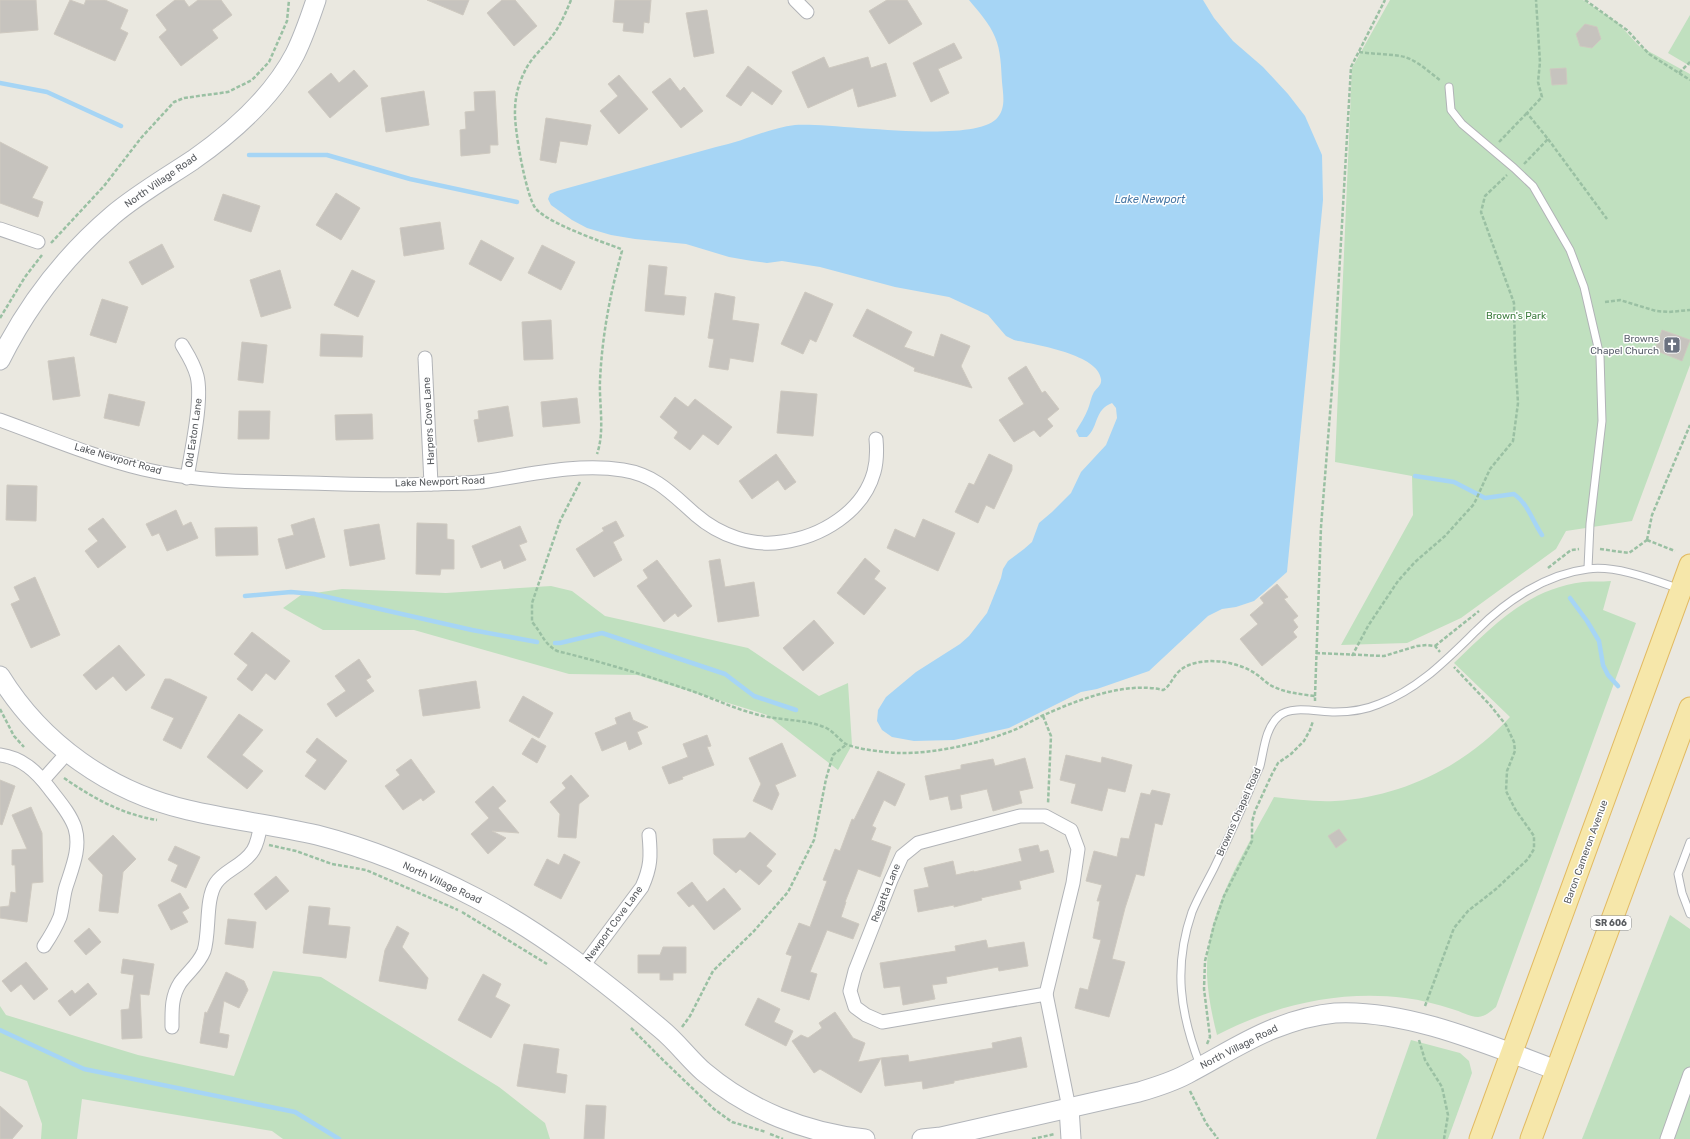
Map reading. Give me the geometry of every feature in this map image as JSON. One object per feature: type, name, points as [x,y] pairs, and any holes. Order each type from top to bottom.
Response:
[{"type":"main road","name":"Baron Cameron Avenue","points":[[1480,1139],[1511,1053],[1687,592],[1690,565]]},
{"type":"main road","name":"SR 606","points":[[1531,1139],[1690,708]]},
{"type":"street","name":"North Village Road","points":[[0,360],[11,338],[31,306],[55,274],[83,243],[113,215],[144,191],[192,160],[256,109],[277,82],[295,55],[307,28],[316,0]]},
{"type":"street","points":[[795,0],[807,12]]},
{"type":"street","points":[[0,229],[43,247]]},
{"type":"street","name":"Old Eaton Lane","points":[[182,345],[194,366],[199,394],[187,478]]},
{"type":"street","name":"Harpers Cove Lane","points":[[425,358],[431,484]]},
{"type":"street","name":"Lake Newport Road","points":[[0,420],[103,457],[142,468],[187,478],[233,482],[382,485],[431,484],[486,481],[511,476],[589,467],[630,471],[650,478],[668,489],[708,524],[726,534],[747,541],[767,543],[782,542],[811,535],[829,526],[845,515],[859,501],[868,489],[874,474],[877,458],[876,439]]},
{"type":"street","name":"North Village Road","points":[[0,676],[10,692],[35,723],[67,753],[99,775],[128,790],[160,802],[189,810],[261,823],[326,838],[368,851],[423,873],[476,898],[522,924],[583,966],[664,1031],[703,1072],[730,1092],[781,1119],[813,1130],[846,1137],[865,1139]]},
{"type":"street","points":[[43,780],[67,753]]},
{"type":"street","points":[[0,755],[8,756],[35,770],[70,815],[76,829],[77,844],[75,862],[66,889],[60,917],[44,946]]},
{"type":"street","name":"Regatta Lane","points":[[1046,994],[882,1022],[866,1015],[855,1007],[850,991],[855,971],[890,880],[902,856],[918,843],[1020,816],[1045,816],[1071,830],[1078,849],[1073,883],[1046,994],[1069,1108]]},
{"type":"street","points":[[172,1027],[172,1004],[175,992],[180,983],[198,962],[204,951],[211,893],[216,883],[224,875],[246,860],[254,851],[261,823]]},
{"type":"street","name":"Newport Cove Lane","points":[[583,966],[642,886],[648,872],[651,857],[650,836]]},
{"type":"street","name":"North Village Road","points":[[922,1139],[941,1137],[1139,1092],[1158,1086],[1200,1067],[1258,1036],[1284,1025],[1307,1018],[1335,1014],[1370,1015],[1416,1022],[1511,1053],[1556,1070]]},
{"type":"street","points":[[1667,1139],[1690,1074]]},
{"type":"street","points":[[1069,1108],[1070,1134]]},
{"type":"lane","points":[[1449,87],[1451,110],[1462,124],[1533,186],[1570,250],[1584,287],[1600,356],[1602,421],[1590,524],[1588,568]]},
{"type":"lane","name":"Browns Chapel Road","points":[[1200,1067],[1186,1024],[1182,1003],[1180,975],[1185,942],[1192,912],[1238,818],[1259,767],[1271,725],[1278,717],[1286,712],[1294,710],[1316,712],[1356,711],[1378,705],[1403,693],[1422,681],[1447,660],[1494,614],[1528,590],[1564,574],[1588,568],[1627,572],[1687,592]]},
{"type":"lane","points":[[1690,842],[1678,874],[1682,893],[1690,914]]},
{"type":"path","points":[[0,318],[43,247],[57,235],[104,186],[140,138],[174,102],[184,98],[228,92],[252,80],[269,62],[287,21],[289,0]]},
{"type":"path","points":[[571,0],[553,36],[529,63],[519,86],[515,114],[516,128],[530,197],[536,209],[552,220],[621,249],[622,251],[613,285],[602,339],[600,383],[601,439],[598,453],[581,479],[560,521],[532,603],[532,622],[538,628],[542,637],[549,646],[557,650],[648,676],[761,716],[823,727],[833,731],[847,744],[874,751],[900,754],[920,752],[989,739],[1026,725],[1043,716],[1082,700],[1113,692],[1138,688],[1163,690],[1166,689],[1174,675],[1180,670],[1189,665],[1206,662],[1217,661],[1240,666],[1256,673],[1272,686],[1288,693],[1315,696]]},
{"type":"path","points":[[1218,1139],[1206,1123],[1188,1083],[1200,1067],[1210,1037],[1207,1026],[1204,989],[1205,961],[1214,925],[1224,896],[1252,841],[1252,822],[1254,810],[1278,763],[1291,754],[1304,741],[1310,730],[1316,712],[1316,653],[1321,527],[1334,355],[1351,67],[1385,0]]},
{"type":"path","points":[[1493,150],[1542,97],[1538,82],[1540,62],[1536,0]]},
{"type":"path","points":[[1585,0],[1627,30],[1649,54],[1690,80]]},
{"type":"path","points":[[1359,52],[1376,55],[1401,56],[1419,64],[1449,87]]},
{"type":"path","points":[[1679,73],[1690,62]]},
{"type":"path","points":[[1526,113],[1548,139],[1607,219]]},
{"type":"path","points":[[1352,656],[1368,626],[1398,581],[1416,562],[1445,536],[1474,504],[1490,469],[1513,441],[1518,403],[1514,304],[1481,212],[1485,196],[1514,168],[1526,164],[1548,139]]},
{"type":"path","points":[[1605,302],[1620,300],[1656,311],[1669,312],[1690,310]]},
{"type":"path","points":[[1674,551],[1647,540],[1651,520],[1690,425]]},
{"type":"path","points":[[1316,653],[1352,656],[1384,656],[1416,646],[1434,646],[1490,705],[1506,725],[1514,742],[1515,752],[1507,771],[1506,791],[1515,809],[1534,836],[1534,849],[1528,859],[1468,911],[1454,928],[1425,1006]]},
{"type":"path","points":[[0,708],[14,736],[27,750]]},
{"type":"path","points":[[1043,716],[1051,736],[1048,808],[1045,816]]},
{"type":"path","points":[[680,1029],[690,1016],[712,971],[754,931],[788,892],[814,840],[826,779],[833,755],[847,744]]},
{"type":"path","points":[[53,769],[80,789],[107,805],[160,821]]},
{"type":"path","points":[[257,842],[296,851],[332,864],[366,870],[460,910],[554,968]]},
{"type":"path","points":[[628,1024],[664,1062],[714,1109],[732,1122],[764,1131],[783,1139]]},
{"type":"path","points":[[1418,1037],[1426,1060],[1442,1087],[1448,1115],[1444,1139]]},
{"type":"path","points":[[1032,1139],[1050,1135],[1070,1134]]},
{"type":"green space","name":"Brown's Park","points":[[1390,0],[1583,0],[1618,23],[1639,46],[1690,74],[1690,365],[1632,521],[1566,531],[1556,549],[1461,618],[1407,643],[1341,645],[1413,515],[1412,476],[1335,462],[1352,68]]},
{"type":"green space","points":[[1690,15],[1690,66],[1668,53]]},
{"type":"green space","points":[[1611,581],[1603,610],[1636,623],[1496,1007],[1486,1015],[1478,1017],[1435,1004],[1405,998],[1356,996],[1332,998],[1308,1002],[1262,1015],[1217,1035],[1210,1005],[1207,975],[1208,951],[1213,928],[1229,882],[1274,797],[1327,801],[1360,798],[1408,786],[1453,764],[1492,735],[1510,717],[1454,663],[1512,611],[1545,592],[1563,586],[1583,582]]},
{"type":"green space","points":[[551,586],[572,591],[605,616],[748,648],[819,696],[848,683],[852,745],[838,770],[767,715],[637,675],[569,674],[414,630],[323,630],[283,608],[301,595],[342,589],[446,593]]},
{"type":"green space","points":[[1670,915],[1690,929],[1690,1139],[1582,1139]]},
{"type":"green space","points":[[273,971],[321,977],[499,1087],[545,1123],[550,1139],[283,1139],[272,1131],[82,1099],[77,1139],[41,1139],[42,1124],[27,1081],[0,1071],[0,1006],[6,1015],[138,1055],[234,1076]]},
{"type":"green space","points":[[1411,1040],[1460,1053],[1469,1061],[1472,1073],[1448,1139],[1376,1139]]},
{"type":"water","name":"Lake Newport","points":[[969,0],[1203,0],[1214,18],[1233,41],[1263,67],[1288,94],[1305,116],[1322,155],[1323,200],[1287,572],[1254,601],[1236,607],[1222,609],[1208,616],[1149,671],[1097,689],[1081,692],[1009,728],[954,740],[914,741],[892,737],[882,730],[877,721],[878,710],[886,697],[916,672],[960,644],[969,636],[987,613],[1003,569],[1008,561],[1032,542],[1039,523],[1071,493],[1081,472],[1106,445],[1117,418],[1116,408],[1112,403],[1106,406],[1099,414],[1091,433],[1087,437],[1079,437],[1076,431],[1087,412],[1094,392],[1101,383],[1097,370],[1089,363],[1078,357],[1049,348],[1014,340],[1006,336],[988,315],[949,297],[895,287],[820,267],[782,261],[767,263],[752,261],[729,257],[686,244],[611,235],[587,228],[572,220],[551,205],[548,199],[550,194],[557,191],[726,145],[765,132],[795,125],[903,131],[963,130],[985,126],[998,117],[1001,113],[1003,105],[1000,59],[997,42],[993,32]]},
{"type":"building","points":[[0,0],[36,0],[38,30],[0,33]]},
{"type":"building","points":[[70,0],[84,5],[86,0],[105,0],[128,10],[120,29],[128,33],[115,61],[54,34]]},
{"type":"building","points":[[175,0],[184,0],[189,7],[198,0],[221,0],[232,15],[212,30],[218,38],[181,66],[159,37],[167,30],[156,15]]},
{"type":"building","points":[[427,0],[469,0],[463,15]]},
{"type":"building","points":[[502,0],[515,0],[537,26],[514,46],[487,13]]},
{"type":"building","points":[[615,0],[651,0],[649,23],[644,22],[643,33],[623,31],[624,23],[613,22]]},
{"type":"building","points":[[887,0],[907,0],[922,24],[889,44],[869,11]]},
{"type":"building","points":[[707,10],[714,53],[694,57],[686,13]]},
{"type":"building","points":[[1585,24],[1597,27],[1601,39],[1592,48],[1580,46],[1576,34]]},
{"type":"building","points":[[954,43],[962,58],[938,69],[949,93],[931,102],[913,63]]},
{"type":"building","points":[[824,57],[829,68],[868,57],[871,68],[886,63],[896,96],[858,107],[853,88],[808,108],[792,72]]},
{"type":"building","points":[[748,66],[782,91],[772,105],[752,91],[741,106],[726,96]]},
{"type":"building","points":[[1566,68],[1567,84],[1552,85],[1550,69]]},
{"type":"building","points":[[354,70],[368,86],[330,118],[308,92],[331,73],[339,83]]},
{"type":"building","points":[[619,75],[648,109],[619,134],[600,111],[618,96],[608,84]]},
{"type":"building","points":[[670,78],[680,91],[684,87],[703,111],[681,128],[652,92]]},
{"type":"building","points":[[424,91],[429,125],[386,132],[381,98]]},
{"type":"building","points":[[495,91],[498,145],[490,145],[490,153],[461,156],[460,130],[466,129],[465,112],[475,111],[474,92]]},
{"type":"building","points":[[546,118],[591,125],[587,145],[560,141],[556,163],[540,160]]},
{"type":"building","points":[[0,142],[48,167],[32,198],[43,202],[38,217],[0,203]]},
{"type":"building","points":[[336,193],[360,208],[341,240],[316,225]]},
{"type":"building","points":[[223,194],[260,206],[251,232],[214,220]]},
{"type":"building","points":[[440,222],[444,249],[404,256],[400,228]]},
{"type":"building","points":[[481,240],[514,258],[501,281],[469,264]]},
{"type":"building","points":[[162,244],[174,267],[142,285],[129,262]]},
{"type":"building","points":[[542,245],[575,262],[561,290],[528,273]]},
{"type":"building","points":[[649,265],[667,267],[664,295],[686,297],[684,315],[645,311]]},
{"type":"building","points":[[280,270],[291,308],[261,317],[250,280]]},
{"type":"building","points":[[352,270],[375,281],[358,317],[334,305]]},
{"type":"building","points":[[805,292],[833,304],[816,342],[810,339],[803,354],[781,344]]},
{"type":"building","points":[[715,293],[735,297],[732,320],[759,324],[753,362],[730,358],[728,370],[709,367],[714,339],[708,338]]},
{"type":"building","points":[[102,299],[128,307],[116,343],[90,335]]},
{"type":"building","points":[[867,309],[912,332],[904,347],[934,357],[941,334],[970,346],[961,366],[972,388],[914,371],[915,368],[853,336]]},
{"type":"building","points":[[551,320],[553,359],[524,360],[522,322]]},
{"type":"building","points":[[1662,330],[1690,340],[1682,361],[1655,350]]},
{"type":"building","points":[[321,334],[363,336],[362,357],[320,356]]},
{"type":"building","points":[[242,342],[267,345],[263,383],[238,380]]},
{"type":"building","points":[[74,357],[80,396],[53,400],[48,361]]},
{"type":"building","points":[[1026,366],[1042,393],[1045,391],[1059,409],[1047,419],[1053,426],[1040,437],[1034,430],[1014,442],[999,420],[1024,404],[1008,378]]},
{"type":"building","points":[[781,391],[817,394],[813,436],[777,433]]},
{"type":"building","points":[[109,394],[145,402],[139,426],[104,418]]},
{"type":"building","points":[[675,397],[688,407],[695,399],[732,427],[718,445],[703,434],[690,450],[674,438],[678,432],[660,417]]},
{"type":"building","points":[[577,398],[580,423],[543,427],[541,402]]},
{"type":"building","points":[[508,406],[513,436],[478,442],[474,420],[479,419],[478,411]]},
{"type":"building","points":[[239,411],[270,411],[269,439],[238,439]]},
{"type":"building","points":[[372,414],[373,439],[336,440],[335,415]]},
{"type":"building","points":[[776,454],[796,482],[785,490],[778,480],[752,499],[739,481]]},
{"type":"building","points":[[989,454],[1012,465],[1012,470],[994,509],[986,505],[978,523],[955,512],[969,483],[974,485]]},
{"type":"building","points":[[7,485],[37,486],[36,521],[6,520]]},
{"type":"building","points":[[176,510],[183,526],[191,522],[198,538],[167,551],[159,533],[152,536],[146,524]]},
{"type":"building","points":[[103,518],[126,547],[98,568],[85,551],[98,541],[88,529]]},
{"type":"building","points":[[314,518],[325,557],[286,569],[278,539],[294,535],[291,525]]},
{"type":"building","points":[[923,519],[955,533],[938,571],[887,548],[895,529],[915,538]]},
{"type":"building","points":[[616,521],[624,536],[613,542],[622,560],[594,577],[576,549],[604,531],[602,528]]},
{"type":"building","points":[[417,523],[447,524],[447,539],[454,540],[454,569],[441,569],[440,575],[416,574]]},
{"type":"building","points":[[379,524],[385,559],[350,566],[344,530]]},
{"type":"building","points":[[520,526],[527,542],[519,545],[526,560],[504,569],[501,560],[481,568],[472,546]]},
{"type":"building","points":[[257,527],[258,555],[216,556],[215,528]]},
{"type":"building","points":[[865,558],[880,571],[874,579],[886,588],[864,615],[837,593]]},
{"type":"building","points":[[720,559],[725,587],[754,582],[759,616],[718,622],[709,561]]},
{"type":"building","points":[[657,560],[692,606],[678,617],[675,613],[664,622],[637,586],[648,578],[643,570]]},
{"type":"building","points":[[35,577],[60,635],[31,648],[11,604],[20,600],[14,587]]},
{"type":"building","points":[[1277,584],[1288,597],[1284,599],[1298,616],[1293,620],[1298,627],[1293,632],[1297,637],[1262,666],[1240,639],[1258,624],[1250,615],[1264,603],[1260,598]]},
{"type":"building","points":[[814,620],[834,643],[803,671],[783,648]]},
{"type":"building","points":[[252,632],[290,661],[275,680],[266,673],[252,691],[237,679],[248,665],[234,654]]},
{"type":"building","points":[[119,645],[145,675],[126,691],[113,676],[96,690],[83,675]]},
{"type":"building","points":[[359,659],[371,677],[366,680],[374,691],[336,717],[327,704],[346,691],[335,676]]},
{"type":"building","points":[[165,679],[170,679],[207,697],[181,749],[163,740],[174,718],[151,708]]},
{"type":"building","points":[[476,681],[480,708],[423,716],[419,690]]},
{"type":"building","points":[[523,696],[553,713],[539,738],[509,721]]},
{"type":"building","points":[[630,712],[633,720],[648,727],[637,732],[642,744],[629,750],[626,741],[602,751],[595,733],[617,724],[615,718]]},
{"type":"building","points":[[239,714],[263,730],[242,755],[263,771],[247,789],[207,757]]},
{"type":"building","points":[[707,735],[711,746],[707,747],[714,765],[682,777],[683,779],[669,784],[662,767],[688,757],[683,744]]},
{"type":"building","points":[[317,738],[347,761],[325,790],[305,776],[317,760],[306,752]]},
{"type":"building","points":[[532,738],[546,746],[537,763],[522,754]]},
{"type":"building","points":[[782,743],[796,776],[775,785],[779,794],[772,810],[753,801],[761,784],[749,758]]},
{"type":"building","points":[[1066,755],[1101,763],[1102,757],[1132,765],[1125,792],[1108,788],[1102,811],[1071,803],[1076,784],[1060,780]]},
{"type":"building","points":[[1025,758],[1033,788],[1019,791],[1022,803],[993,811],[987,789],[960,795],[962,808],[951,810],[948,796],[930,800],[925,776],[961,769],[961,765],[993,759],[995,766]]},
{"type":"building","points":[[411,759],[435,792],[423,801],[421,798],[403,810],[385,786],[400,775],[396,770]]},
{"type":"building","points":[[878,771],[905,784],[895,806],[884,800],[872,826],[876,828],[871,840],[891,847],[880,877],[858,869],[845,902],[841,917],[859,924],[853,939],[827,930],[810,972],[817,974],[809,1000],[781,991],[792,956],[786,954],[799,923],[810,927],[827,881],[823,880],[835,849],[840,851],[852,819],[854,820]]},
{"type":"building","points":[[571,775],[589,796],[579,804],[576,838],[558,837],[560,814],[550,802],[566,788],[562,783]]},
{"type":"building","points":[[0,780],[15,786],[2,825],[0,824]]},
{"type":"building","points":[[493,786],[506,801],[498,808],[519,833],[492,831],[506,838],[488,854],[471,834],[489,818],[475,802]]},
{"type":"building","points":[[1152,790],[1170,794],[1162,825],[1155,823],[1144,876],[1136,874],[1125,908],[1112,959],[1125,962],[1109,1017],[1075,1008],[1080,988],[1088,990],[1101,940],[1093,938],[1100,901],[1097,901],[1102,885],[1086,881],[1094,851],[1117,857],[1121,838],[1129,839],[1141,793],[1150,795]]},
{"type":"building","points":[[31,807],[42,833],[43,882],[32,883],[27,922],[0,918],[0,907],[9,906],[11,892],[16,893],[15,865],[12,865],[12,850],[27,849],[12,815]]},
{"type":"building","points":[[1339,829],[1347,840],[1336,848],[1328,836]]},
{"type":"building","points":[[750,832],[776,854],[766,866],[772,871],[759,885],[740,869],[736,873],[714,854],[713,839],[745,838]]},
{"type":"building","points":[[113,835],[136,859],[123,872],[118,913],[99,911],[103,875],[88,859]]},
{"type":"building","points":[[1038,845],[1040,852],[1048,850],[1054,872],[1019,881],[1021,889],[981,898],[982,900],[954,907],[954,905],[918,912],[914,890],[929,887],[924,868],[953,861],[956,875],[974,872],[1022,861],[1019,849]]},
{"type":"building","points":[[175,846],[200,857],[186,888],[171,881],[178,865],[168,860]]},
{"type":"building","points":[[564,854],[580,862],[561,899],[534,885],[547,859],[559,865]]},
{"type":"building","points":[[276,876],[289,891],[266,910],[254,894]]},
{"type":"building","points":[[692,882],[707,902],[724,888],[741,909],[714,930],[693,904],[689,907],[677,893]]},
{"type":"building","points":[[180,893],[189,908],[182,912],[188,922],[171,930],[158,905]]},
{"type":"building","points":[[309,906],[330,908],[328,925],[350,927],[346,958],[303,953]]},
{"type":"building","points":[[228,919],[256,922],[253,948],[225,944]]},
{"type":"building","points":[[397,926],[409,933],[402,947],[428,978],[426,989],[379,981],[385,950]]},
{"type":"building","points":[[89,928],[101,942],[86,955],[74,941]]},
{"type":"building","points":[[986,940],[988,948],[1024,942],[1028,966],[999,971],[998,967],[946,977],[947,983],[932,985],[935,999],[903,1005],[900,986],[884,988],[880,963],[956,951],[955,946]]},
{"type":"building","points":[[663,947],[686,947],[686,973],[673,973],[673,980],[660,980],[660,973],[638,973],[638,955],[660,955]]},
{"type":"building","points":[[123,959],[154,964],[149,995],[140,994],[142,1038],[122,1039],[121,1010],[129,1009],[134,975],[121,973]]},
{"type":"building","points":[[26,962],[48,989],[34,1000],[21,984],[11,992],[2,981]]},
{"type":"building","points":[[226,972],[244,981],[248,990],[239,1008],[224,1001],[219,1033],[229,1035],[227,1048],[200,1043],[205,1012],[207,1013]]},
{"type":"building","points":[[483,974],[501,984],[495,997],[510,1005],[491,1038],[458,1020]]},
{"type":"building","points":[[88,983],[97,994],[70,1016],[58,1001],[72,990],[75,994]]},
{"type":"building","points":[[758,998],[780,1009],[774,1022],[793,1031],[786,1046],[745,1025]]},
{"type":"building","points":[[835,1012],[853,1038],[865,1043],[858,1062],[881,1058],[861,1093],[820,1069],[814,1073],[792,1041],[801,1035],[808,1038],[822,1028],[819,1023]]},
{"type":"building","points":[[1021,1037],[1027,1067],[954,1081],[954,1083],[923,1089],[922,1081],[885,1086],[881,1058],[908,1055],[909,1062],[993,1048],[992,1043]]},
{"type":"building","points":[[524,1044],[559,1049],[556,1073],[567,1075],[565,1093],[517,1086]]},
{"type":"building","points":[[586,1105],[606,1106],[604,1139],[584,1139]]},
{"type":"building","points":[[0,1106],[23,1126],[12,1139],[0,1139]]},
{"type":"waterway","points":[[0,83],[47,92],[121,126]]},
{"type":"waterway","points":[[249,155],[327,155],[410,179],[517,202]]},
{"type":"waterway","points":[[1415,476],[1454,482],[1485,498],[1514,494],[1526,507],[1542,535]]},
{"type":"waterway","points":[[245,596],[291,592],[314,594],[472,630],[537,642]]},
{"type":"waterway","points":[[1570,598],[1587,621],[1599,641],[1603,665],[1608,675],[1618,686]]},
{"type":"waterway","points":[[555,643],[602,633],[725,674],[754,696],[796,710]]},
{"type":"waterway","points":[[0,1030],[84,1069],[295,1112],[339,1139]]},
{"type":"place","name":"Browns Chapel Church","points":[[1672,345]]}]
